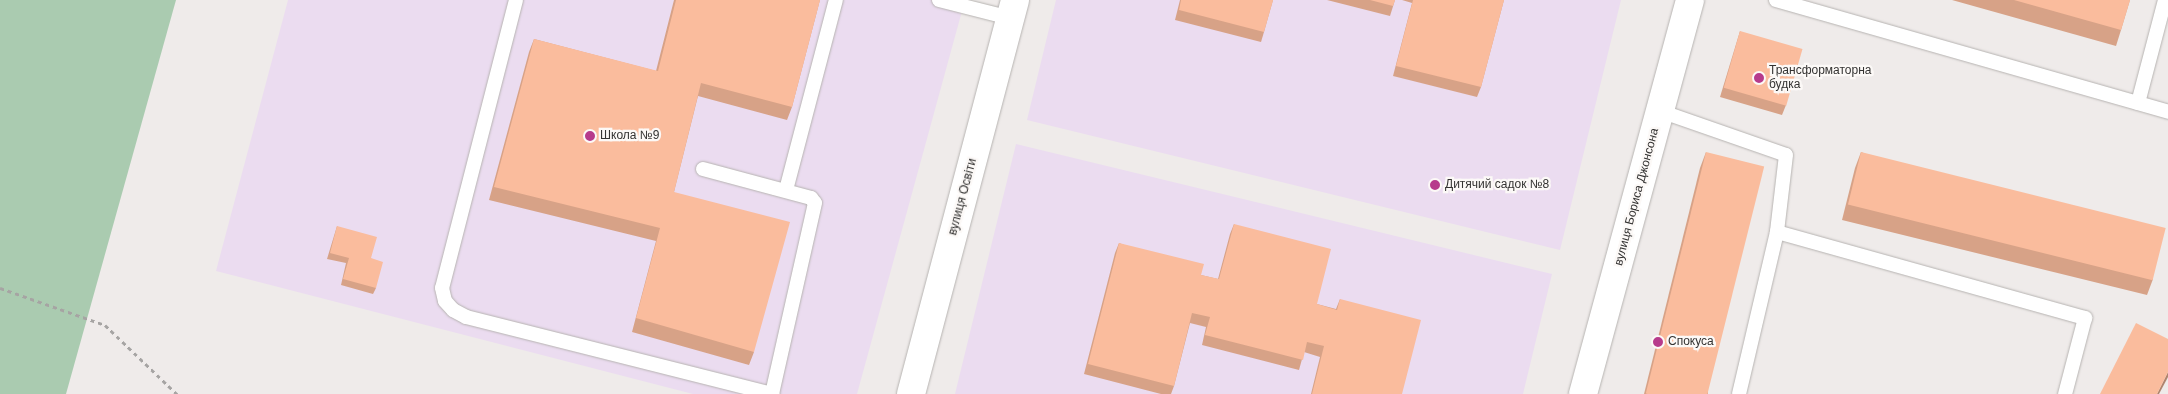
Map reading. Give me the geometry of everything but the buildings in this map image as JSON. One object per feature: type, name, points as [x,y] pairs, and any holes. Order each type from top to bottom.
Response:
[{"type":"street","name":"вулиця Бориса Джонсона","points":[[1583,394],[1690,0]]},
{"type":"street","name":"вулиця Освіти","points":[[911,394],[1012,9]]},
{"type":"lane","points":[[516,0],[442,288],[445,301],[452,310],[466,317],[772,394],[815,203],[811,198],[786,190],[703,169]]},
{"type":"lane","points":[[786,190],[836,0]]},
{"type":"lane","points":[[939,0],[1012,9]]},
{"type":"lane","points":[[1776,0],[2168,112]]},
{"type":"lane","points":[[2138,103],[2165,0]]},
{"type":"lane","points":[[1660,111],[1786,155],[1777,232],[1738,394]]},
{"type":"lane","points":[[1777,232],[2085,318],[2065,394]]},
{"type":"path","points":[[0,288],[105,325],[177,394]]},
{"type":"shaded area","name":"Школа №9","points":[[288,0],[965,0],[857,394],[693,394],[216,271]]},
{"type":"shaded area","name":"Дитячий садок №8","points":[[1056,0],[1621,0],[1560,250],[1027,120]]},
{"type":"shaded area","points":[[1016,144],[1552,274],[1523,394],[955,394]]},
{"type":"green space","points":[[0,0],[176,0],[66,394],[0,394]]},
{"type":"place","name":"Трансформаторна будка","points":[[1759,78]]},
{"type":"place","name":"Школа №9","points":[[590,136]]},
{"type":"place","name":"Дитячий садок №8","points":[[1435,185]]},
{"type":"place","name":"Спокуса","points":[[1658,342]]}]
